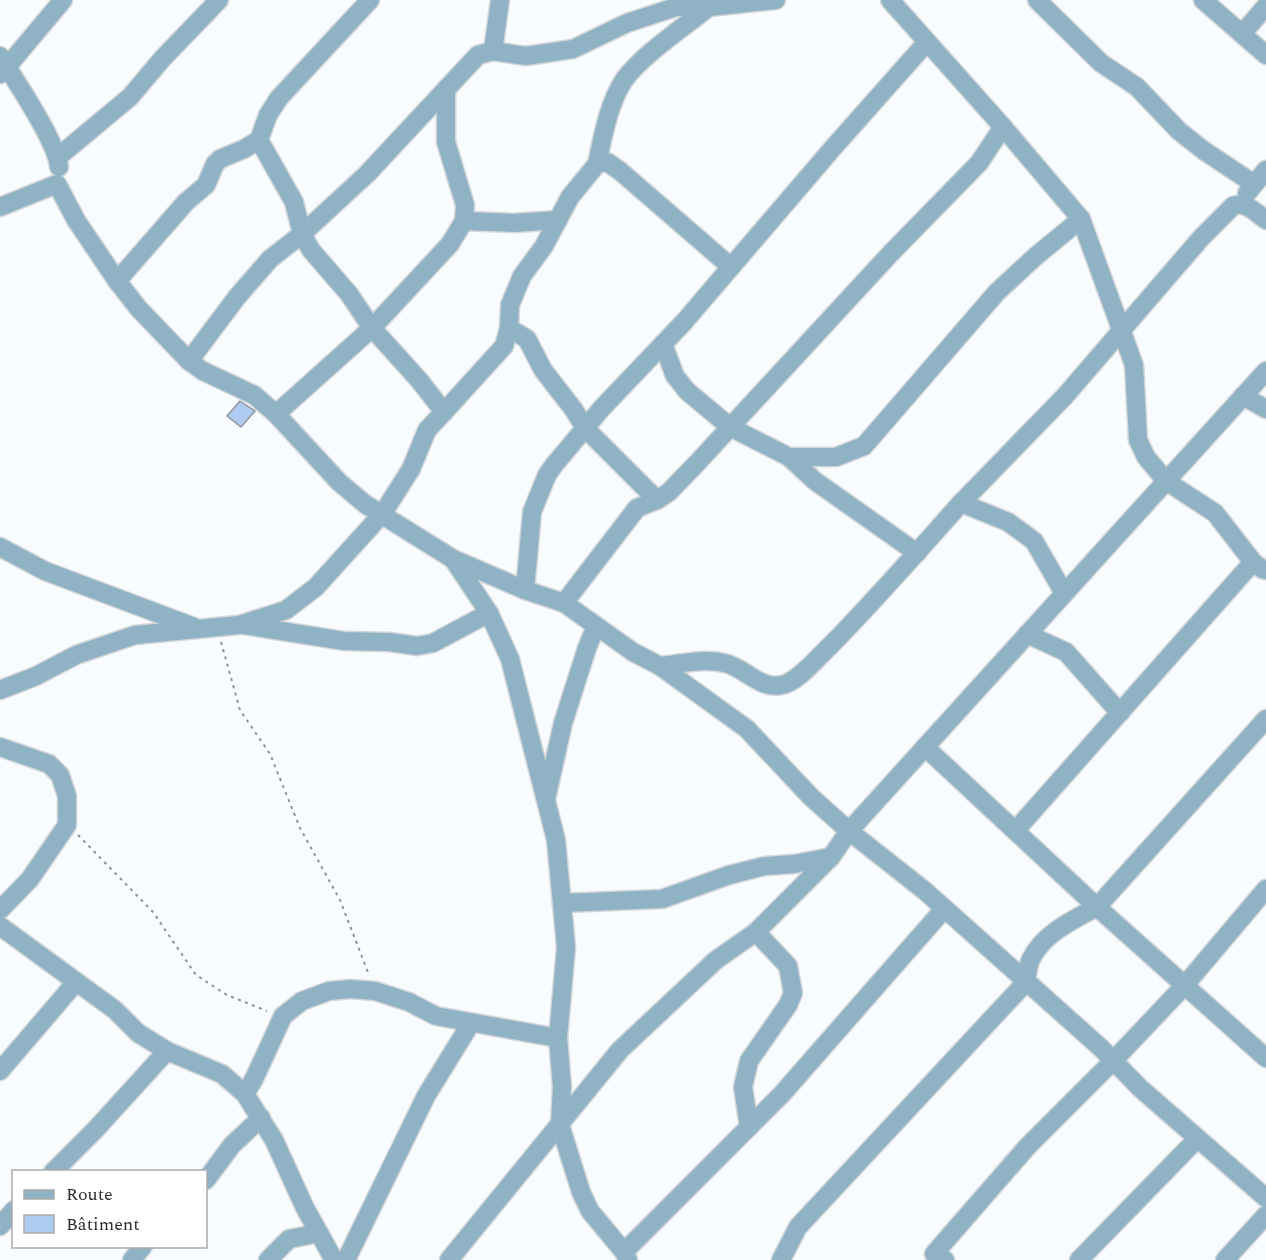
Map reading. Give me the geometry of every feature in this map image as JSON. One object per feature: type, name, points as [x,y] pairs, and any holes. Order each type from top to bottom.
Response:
[{"type":"street","points":[[63,0],[2,66],[58,157],[57,184],[76,220],[117,281],[189,361],[203,371],[254,395],[276,414],[339,482],[365,504],[383,513],[453,559],[525,590],[564,603],[633,652],[660,666],[747,729],[812,797],[849,831],[944,909],[1026,981],[1140,1088],[1266,1198]]},
{"type":"street","points":[[58,157],[130,97],[163,58],[219,0]]},
{"type":"street","points":[[117,281],[186,202],[206,186],[219,159],[259,140],[268,115],[279,98],[370,0]]},
{"type":"street","points":[[493,51],[500,0]]},
{"type":"street","points":[[189,361],[237,297],[270,259],[302,234],[367,174],[478,55],[493,51],[526,56],[573,49],[627,23],[676,7],[709,7],[776,0]]},
{"type":"street","points":[[890,0],[1081,219],[1134,365],[1138,440],[1146,457],[1166,482],[1215,513],[1260,566],[1120,713],[1015,831]]},
{"type":"street","points":[[660,666],[707,661],[725,663],[768,685],[783,685],[796,678],[880,596],[961,503],[1065,396],[1201,238],[1233,206],[1239,203],[1260,177],[1203,150],[1179,131],[1137,87],[1101,63],[1037,0]]},
{"type":"street","points":[[1203,0],[1266,55]]},
{"type":"street","points":[[1242,34],[1266,6]]},
{"type":"street","points":[[0,690],[36,676],[76,655],[135,635],[239,625],[286,610],[316,587],[383,513],[411,469],[427,430],[504,346],[509,328],[510,305],[519,283],[544,246],[570,197],[597,164],[606,121],[623,81],[637,64],[709,7]]},
{"type":"street","points":[[525,590],[532,512],[547,475],[585,428],[663,344],[927,42]]},
{"type":"street","points":[[276,414],[372,328],[450,244],[464,221],[465,205],[446,142],[447,89]]},
{"type":"street","points":[[564,603],[637,508],[669,492],[891,253],[979,163],[1003,127]]},
{"type":"street","points":[[259,140],[294,202],[302,234],[311,250],[349,294],[372,328],[419,380],[444,412]]},
{"type":"street","points":[[597,164],[607,162],[620,171],[731,267]]},
{"type":"street","points":[[0,207],[57,184]]},
{"type":"street","points":[[1239,203],[1266,220]]},
{"type":"street","points":[[789,457],[836,457],[864,446],[997,292],[1081,219]]},
{"type":"street","points":[[464,221],[514,223],[558,220]]},
{"type":"street","points":[[509,328],[527,339],[543,370],[585,428],[657,500]]},
{"type":"street","points":[[663,344],[672,370],[681,383],[730,427],[789,457],[815,481],[917,554]]},
{"type":"street","points":[[449,1260],[620,1050],[716,960],[756,932],[831,857],[849,831],[1266,370]]},
{"type":"street","points":[[1243,396],[1266,410]]},
{"type":"street","points":[[961,503],[1008,522],[1034,541],[1064,593]]},
{"type":"street","points":[[0,547],[45,571],[208,628]]},
{"type":"street","points":[[453,559],[489,613],[510,658],[556,840],[566,947],[558,1038],[562,1087],[560,1125],[581,1192],[590,1211],[626,1256],[789,1085],[944,909]]},
{"type":"street","points":[[239,625],[344,641],[389,642],[417,646],[433,643],[489,613]]},
{"type":"street","points":[[545,800],[563,723],[587,648],[597,626]]},
{"type":"street","points":[[1028,634],[1066,652],[1120,713]]},
{"type":"street","points":[[781,1260],[804,1220],[1026,981],[1030,961],[1040,945],[1065,924],[1096,907],[1266,719]]},
{"type":"street","points":[[0,747],[49,764],[60,776],[67,796],[67,825],[30,879],[0,910]]},
{"type":"street","points":[[925,747],[1096,907],[1266,1058]]},
{"type":"street","points":[[562,903],[663,899],[729,875],[765,866],[794,864],[831,857]]},
{"type":"street","points":[[936,1258],[1027,1147],[1185,985],[1266,889]]},
{"type":"street","points":[[0,926],[115,1010],[138,1033],[167,1051],[222,1074],[246,1094],[274,1140],[305,1208],[334,1260]]},
{"type":"street","points":[[749,1127],[743,1087],[749,1061],[789,1005],[794,993],[788,966],[756,932]]},
{"type":"street","points":[[0,1071],[76,982]]},
{"type":"street","points":[[246,1094],[283,1016],[302,1001],[329,991],[350,989],[375,992],[409,1002],[436,1016],[558,1038]]},
{"type":"street","points":[[346,1260],[426,1096],[471,1023]]},
{"type":"street","points":[[55,1170],[167,1051]]},
{"type":"street","points":[[207,1179],[232,1145],[261,1118]]},
{"type":"street","points":[[1079,1260],[1197,1139]]},
{"type":"street","points":[[0,1226],[12,1212]]},
{"type":"street","points":[[1225,1260],[1266,1215]]},
{"type":"street","points":[[268,1260],[289,1239],[320,1233]]},
{"type":"path","points":[[208,628],[240,710],[270,754],[300,828],[340,900],[375,992]]},
{"type":"path","points":[[67,825],[153,912],[196,975],[227,995],[283,1016]]},
{"type":"building","points":[[240,401],[255,411],[241,427],[227,416]]}]
